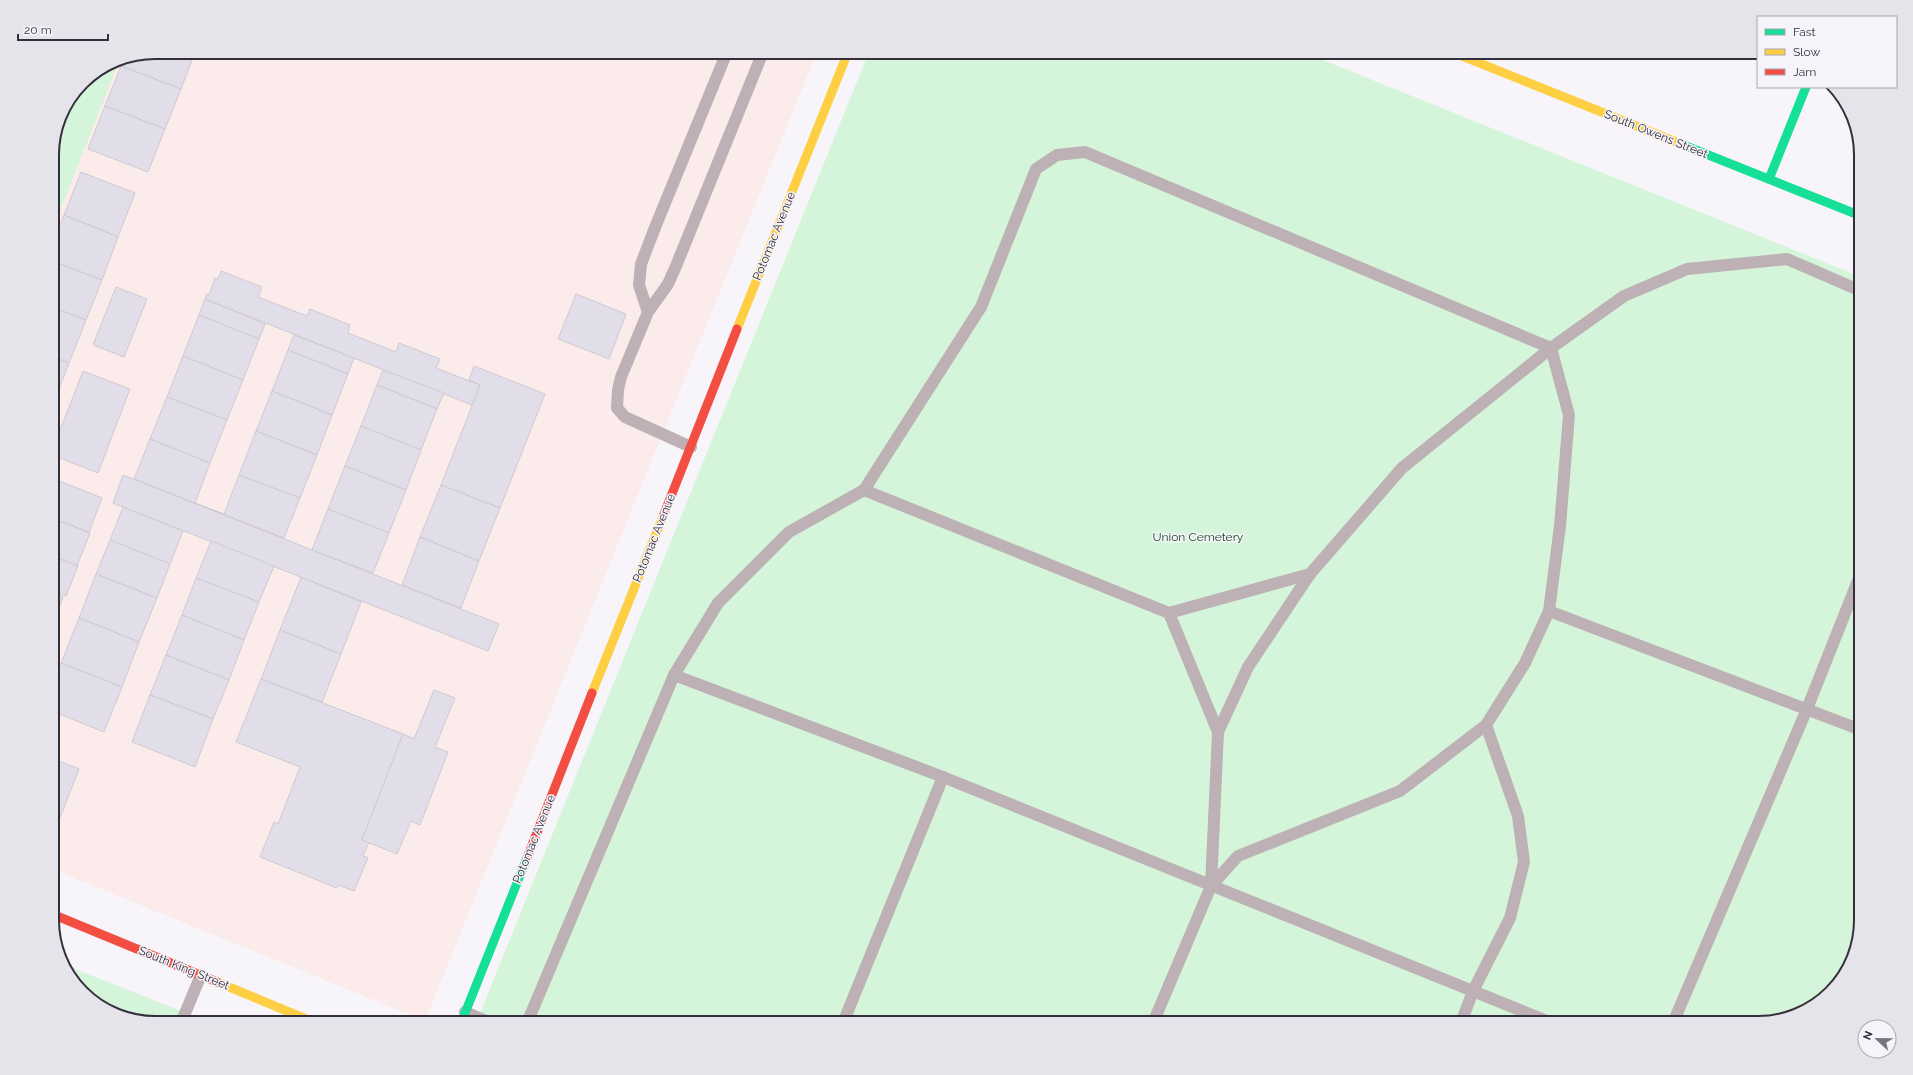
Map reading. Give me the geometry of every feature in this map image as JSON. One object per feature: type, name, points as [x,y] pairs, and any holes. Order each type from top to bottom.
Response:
[{"type":"street","name":"Potomac Avenue","points":[[464,1016],[845,59]]},
{"type":"street","name":"South Owens Street","points":[[1469,59],[1854,213]]},
{"type":"street","points":[[1769,179],[1806,88]]},
{"type":"street","name":"South King Street","points":[[59,917],[299,1016]]},
{"type":"lane","points":[[648,312],[639,286],[642,264],[656,225],[723,59]]},
{"type":"lane","points":[[690,447],[625,417],[617,408],[618,390],[621,377],[648,312],[668,284],[676,266],[760,59]]},
{"type":"lane","points":[[529,1016],[674,675],[718,603],[789,532],[864,490],[981,307],[1036,169],[1057,155],[1085,152],[1551,348]]},
{"type":"lane","points":[[1211,886],[1218,732],[1248,667],[1310,574],[1402,468],[1551,348],[1624,296],[1687,269],[1787,259],[1854,288]]},
{"type":"lane","points":[[1156,1016],[1211,886],[1238,856],[1400,791],[1486,725],[1525,663],[1549,610],[1560,526],[1569,415],[1551,348]]},
{"type":"lane","points":[[864,490],[1169,613],[1310,574]]},
{"type":"lane","points":[[1676,1016],[1807,708],[1854,590]]},
{"type":"lane","points":[[1549,610],[1854,727]]},
{"type":"lane","points":[[1169,613],[1218,732]]},
{"type":"lane","points":[[674,675],[943,777],[1535,1016]]},
{"type":"lane","points":[[1464,1016],[1473,991],[1510,918],[1524,862],[1518,816],[1486,725]]},
{"type":"lane","points":[[846,1016],[943,777]]},
{"type":"lane","points":[[184,1016],[200,975]]},
{"type":"shaded area","points":[[155,59],[814,59],[427,1016],[413,1016],[59,872],[59,213],[116,67],[130,62]]},
{"type":"green space","name":"Union Cemetery","points":[[866,59],[1320,59],[1854,274],[1853,933],[1847,957],[1834,979],[1817,996],[1795,1009],[1783,1013],[1758,1016],[479,1016]]},
{"type":"green space","points":[[117,67],[59,213],[59,148],[66,118],[79,96],[102,75]]},
{"type":"green space","points":[[72,968],[193,1016],[142,1015],[118,1009],[96,996],[87,988]]},
{"type":"building","points":[[192,59],[181,89],[121,66],[130,62],[142,60]]},
{"type":"building","points":[[121,66],[181,89],[165,129],[105,106]]},
{"type":"building","points":[[105,106],[165,129],[148,172],[88,149]]},
{"type":"building","points":[[81,172],[135,193],[118,237],[64,215]]},
{"type":"building","points":[[64,215],[118,237],[102,280],[59,264],[59,228]]},
{"type":"building","points":[[59,264],[102,280],[86,320],[59,310]]},
{"type":"building","points":[[221,271],[262,287],[258,297],[307,316],[310,309],[350,325],[348,333],[396,352],[399,343],[440,359],[436,368],[480,385],[472,405],[205,299],[207,294],[209,295],[215,278],[218,279]]},
{"type":"building","points":[[116,287],[147,299],[124,357],[93,345]]},
{"type":"building","points":[[576,294],[626,314],[609,359],[558,339]]},
{"type":"building","points":[[205,299],[265,324],[259,339],[199,315]]},
{"type":"building","points":[[59,310],[86,320],[69,363],[59,359]]},
{"type":"building","points":[[199,315],[259,339],[243,380],[183,356]]},
{"type":"building","points":[[294,335],[354,358],[348,374],[288,350]]},
{"type":"building","points":[[288,350],[348,374],[332,415],[272,391]]},
{"type":"building","points":[[183,356],[243,380],[227,420],[167,397]]},
{"type":"building","points":[[59,359],[69,363],[59,389]]},
{"type":"building","points":[[474,366],[545,394],[500,508],[441,485],[480,385],[469,380]]},
{"type":"building","points":[[383,370],[444,393],[437,409],[377,385]]},
{"type":"building","points":[[83,371],[130,389],[98,473],[59,458],[59,433]]},
{"type":"building","points":[[377,385],[437,409],[421,450],[361,426]]},
{"type":"building","points":[[272,391],[332,415],[317,455],[256,431]]},
{"type":"building","points":[[167,397],[227,420],[210,463],[150,439]]},
{"type":"building","points":[[361,426],[421,450],[406,490],[345,466]]},
{"type":"building","points":[[256,431],[317,455],[300,498],[239,475]]},
{"type":"building","points":[[150,439],[210,463],[195,503],[134,479]]},
{"type":"building","points":[[345,466],[406,490],[389,533],[328,509]]},
{"type":"building","points":[[123,475],[499,624],[488,651],[113,503]]},
{"type":"building","points":[[239,475],[300,498],[284,538],[195,503],[224,514]]},
{"type":"building","points":[[59,481],[102,498],[89,532],[59,521]]},
{"type":"building","points":[[441,485],[500,508],[479,561],[420,537]]},
{"type":"building","points":[[123,507],[183,531],[170,564],[110,540]]},
{"type":"building","points":[[328,509],[389,533],[373,573],[312,550]]},
{"type":"building","points":[[59,521],[90,533],[77,566],[59,559]]},
{"type":"building","points":[[420,537],[479,561],[461,608],[402,585]]},
{"type":"building","points":[[110,540],[170,564],[157,598],[96,574]]},
{"type":"building","points":[[211,541],[274,566],[259,602],[196,578]]},
{"type":"building","points":[[59,559],[78,566],[66,596],[59,594]]},
{"type":"building","points":[[96,574],[157,598],[139,642],[79,618]]},
{"type":"building","points":[[301,577],[361,602],[341,654],[280,630]]},
{"type":"building","points":[[196,578],[259,602],[244,640],[182,615]]},
{"type":"building","points":[[59,596],[63,597],[59,608]]},
{"type":"building","points":[[182,615],[244,640],[229,680],[166,655]]},
{"type":"building","points":[[79,618],[139,642],[122,687],[61,663]]},
{"type":"building","points":[[280,630],[341,654],[322,702],[261,679]]},
{"type":"building","points":[[166,655],[229,680],[213,719],[150,695]]},
{"type":"building","points":[[61,663],[122,687],[104,732],[59,714],[59,668]]},
{"type":"building","points":[[261,679],[403,734],[362,840],[369,842],[363,856],[368,858],[354,891],[338,885],[337,888],[260,857],[274,822],[278,824],[300,767],[236,742]]},
{"type":"building","points":[[434,690],[455,698],[435,747],[448,752],[420,825],[411,821],[397,854],[362,840],[403,734],[414,739]]},
{"type":"building","points":[[150,695],[213,719],[195,767],[132,742]]},
{"type":"building","points":[[59,761],[79,769],[59,820]]},
{"type":"traffic: fast","points":[[1769,179],[1806,88]]},
{"type":"traffic: fast","points":[[1681,144],[1854,213]]},
{"type":"traffic: fast","points":[[464,1016],[527,858]]},
{"type":"traffic: slow","points":[[737,329],[845,59]]},
{"type":"traffic: slow","points":[[1469,59],[1681,144]]},
{"type":"traffic: slow","points":[[592,693],[664,514]]},
{"type":"traffic: slow","points":[[217,982],[299,1016]]},
{"type":"traffic: jam","points":[[664,514],[737,329]]},
{"type":"traffic: jam","points":[[527,858],[592,693]]},
{"type":"traffic: jam","points":[[59,917],[217,982]]}]
